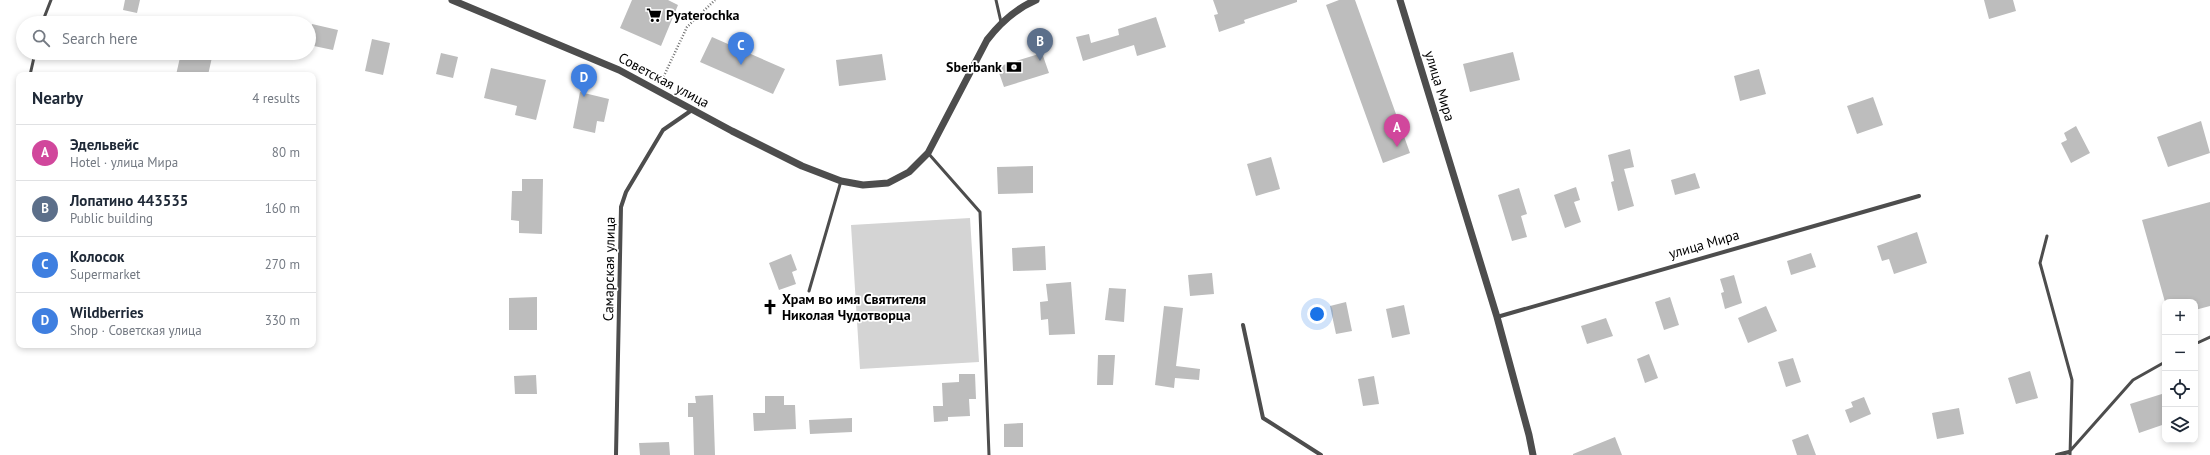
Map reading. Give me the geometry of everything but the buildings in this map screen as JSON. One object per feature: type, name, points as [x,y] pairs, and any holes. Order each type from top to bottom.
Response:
[{"type":"street","name":"Советская улица","points":[[452,0],[585,55],[802,166],[841,182],[863,185],[888,183],[909,172],[928,153],[987,40],[1015,11],[1036,0]]},
{"type":"street","name":"улица Мира","points":[[1400,0],[1497,317],[1533,455]]},
{"type":"street","name":"Самарская улица","points":[[616,455],[622,207],[626,192],[663,130],[692,110]]},
{"type":"street","name":"улица Мира","points":[[1497,317],[1919,196]]},
{"type":"street","points":[[1244,326],[1263,418],[1320,455]]},
{"type":"street","points":[[2057,455],[2070,453]]},
{"type":"lane","points":[[45,16],[51,0]]},
{"type":"lane","points":[[996,0],[1002,23]]},
{"type":"lane","points":[[31,72],[33,60]]},
{"type":"lane","points":[[928,153],[980,212],[989,455]]},
{"type":"lane","points":[[809,291],[841,182]]},
{"type":"lane","points":[[2047,236],[2040,263],[2072,380],[2070,453]]},
{"type":"lane","points":[[2198,343],[2210,337]]},
{"type":"lane","points":[[2070,453],[2133,380],[2162,364]]},
{"type":"path","points":[[656,91],[687,27],[715,0]]},
{"type":"shaded area","points":[[970,218],[979,362],[860,369],[851,225]]},
{"type":"place","name":"Pyaterochka","points":[[654,15]]},
{"type":"place","name":"Лопатино 443535","points":[[1040,61]]},
{"type":"place","name":"Колосок","points":[[741,65]]},
{"type":"place","name":"Sberbank","points":[[1014,67]]},
{"type":"place","name":"Wildberries","points":[[584,97]]},
{"type":"place","name":"Эдельвейс","points":[[1397,147]]},
{"type":"place","name":"Храм во имя Святителя Николая Чудотворца","points":[[770,307]]}]
